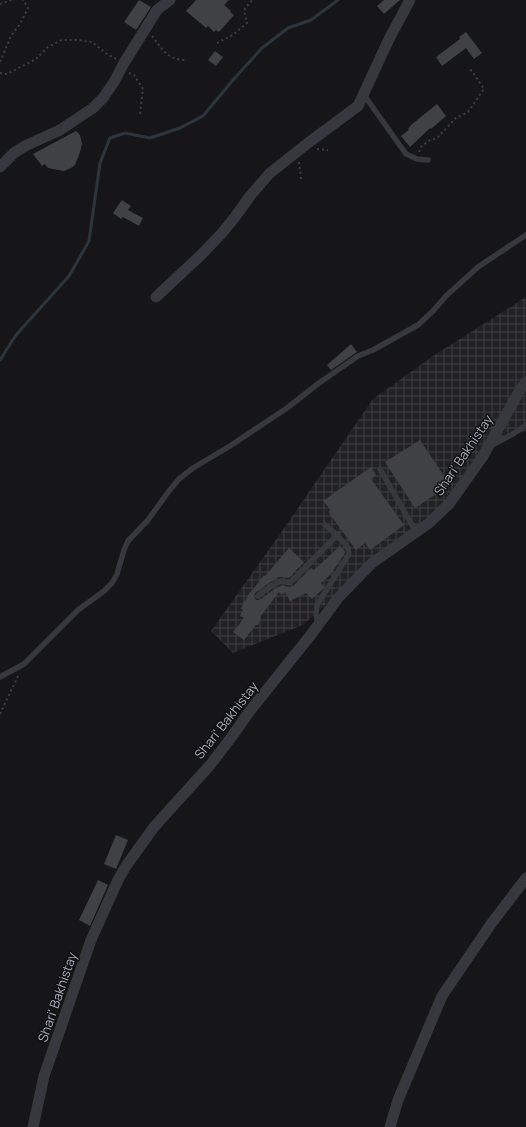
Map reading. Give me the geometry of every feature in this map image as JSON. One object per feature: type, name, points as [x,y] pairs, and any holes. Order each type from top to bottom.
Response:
[{"type":"street","points":[[0,167],[14,153],[60,130],[93,108],[104,98],[157,10],[170,0]]},
{"type":"street","points":[[156,297],[222,233],[270,172],[358,106],[389,40],[410,0]]},
{"type":"street","name":"Shari' Bakhistay","points":[[33,1127],[44,1076],[91,940],[118,880],[126,866],[154,827],[211,764],[249,712],[310,636],[338,598],[372,563],[429,523],[448,504],[488,447],[526,382]]},
{"type":"street","points":[[390,1127],[398,1100],[442,996],[491,924],[526,878]]},
{"type":"lane","points":[[364,95],[406,154],[417,159],[428,160]]},
{"type":"lane","points":[[0,677],[24,664],[78,610],[104,591],[112,583],[117,574],[128,541],[148,520],[169,491],[180,479],[194,468],[287,408],[319,383],[358,356],[373,350],[418,325],[446,296],[478,267],[526,235]]},
{"type":"lane","points":[[488,447],[513,434],[526,425]]},
{"type":"lane","points":[[380,469],[416,532]]},
{"type":"lane","points":[[318,625],[316,614],[317,605],[349,554],[348,548],[325,525]]},
{"type":"lane","points":[[258,596],[281,581],[290,583],[336,535]]},
{"type":"path","points":[[0,4],[11,0]]},
{"type":"path","points":[[0,62],[11,36],[20,24],[28,8],[23,0]]},
{"type":"path","points":[[217,43],[232,35],[247,23],[244,10],[252,0]]},
{"type":"path","points":[[146,29],[166,54],[177,60],[186,60]]},
{"type":"path","points":[[0,73],[7,74],[36,59],[48,47],[62,40],[92,42],[134,75],[143,89],[140,114]]},
{"type":"path","points":[[417,159],[421,147],[428,141],[438,138],[456,118],[468,112],[484,89],[472,71],[468,68]]},
{"type":"path","points":[[297,151],[300,179]]},
{"type":"path","points":[[0,714],[24,664]]},
{"type":"shaded area","points":[[526,297],[526,431],[485,445],[442,505],[384,552],[303,625],[233,653],[211,631],[373,399],[433,356]]},
{"type":"building","points":[[139,0],[151,7],[136,30],[124,22]]},
{"type":"building","points":[[196,0],[229,0],[224,5],[234,15],[219,32],[216,30],[214,32],[208,26],[206,28],[186,11]]},
{"type":"building","points":[[384,0],[400,0],[384,14],[377,6]]},
{"type":"building","points":[[466,32],[482,53],[474,59],[466,48],[442,66],[436,57],[460,39],[459,37]]},
{"type":"building","points":[[215,51],[223,57],[216,66],[208,60]]},
{"type":"building","points":[[437,104],[446,116],[431,129],[430,128],[410,147],[401,136],[409,130],[408,129],[411,125]]},
{"type":"building","points":[[76,131],[80,135],[82,144],[75,165],[64,171],[48,168],[45,164],[42,166],[33,154]]},
{"type":"building","points":[[122,200],[131,206],[128,210],[143,218],[139,226],[123,217],[121,219],[113,213]]},
{"type":"building","points":[[351,344],[357,352],[331,370],[327,365]]},
{"type":"building","points":[[420,440],[450,485],[415,508],[385,462]]},
{"type":"building","points":[[371,467],[376,475],[371,479],[404,525],[370,550],[365,543],[356,550],[329,513],[330,509],[323,501]]},
{"type":"building","points":[[340,546],[345,553],[331,574],[321,583],[324,586],[322,590],[312,599],[306,593],[290,601],[285,592],[281,595],[279,592],[260,617],[261,618],[258,625],[256,625],[244,640],[233,632],[244,618],[240,616],[243,609],[241,609],[250,592],[289,548],[304,562],[289,578],[279,577],[255,593],[254,596],[256,600],[260,600],[282,585],[289,587],[293,586],[311,568],[314,570]]},
{"type":"building","points":[[116,835],[128,840],[116,869],[104,864]]},
{"type":"building","points":[[98,880],[108,885],[90,926],[79,920]]},
{"type":"waterway","points":[[0,360],[16,335],[69,276],[89,241],[100,163],[110,138],[125,133],[150,138],[180,128],[203,116],[262,48],[288,28],[311,20],[338,0]]}]
